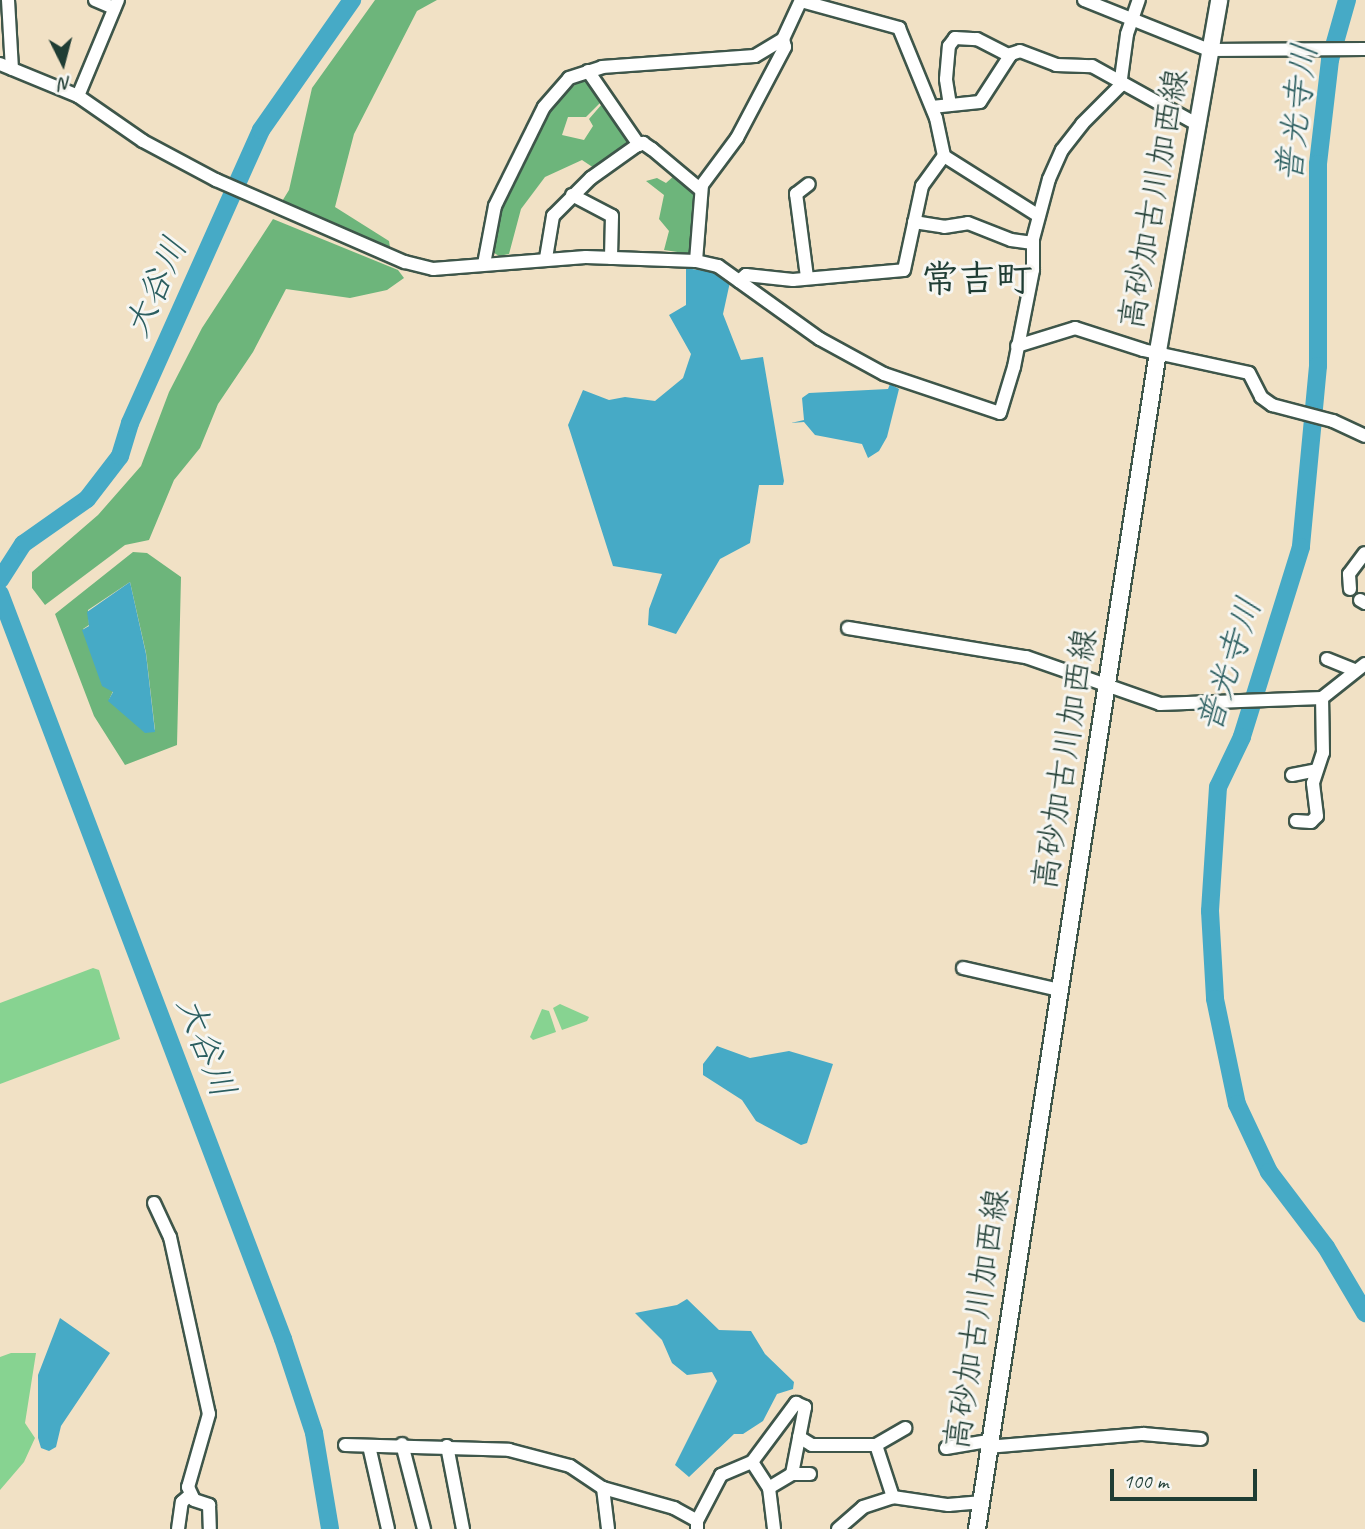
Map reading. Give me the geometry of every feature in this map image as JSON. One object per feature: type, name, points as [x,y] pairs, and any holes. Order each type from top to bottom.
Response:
[{"type":"main road","name":"高砂加古川加西線","points":[[977,1529],[987,1444],[1158,351],[1195,123],[1219,0]]},
{"type":"street","points":[[8,0],[6,67],[78,96],[143,141],[219,181],[405,262],[433,269],[546,258],[696,261],[718,266],[820,339],[884,374],[1000,413],[1033,270],[1033,243],[1039,216],[1062,150],[1121,86],[1130,19],[1139,0]]},
{"type":"street","points":[[78,96],[116,4],[95,0]]},
{"type":"street","points":[[1084,0],[1209,50],[1365,49]]},
{"type":"street","points":[[484,264],[495,206],[544,107],[569,78],[587,71],[755,56],[783,39],[801,1],[899,28],[932,107],[944,156],[1039,216]]},
{"type":"street","points":[[950,105],[948,46],[955,38],[976,39],[1010,56]]},
{"type":"street","points":[[696,261],[701,190],[737,138],[785,47],[783,39]]},
{"type":"street","points":[[932,107],[980,102],[1010,56],[1020,51],[1056,65],[1092,66],[1121,86],[1195,123]]},
{"type":"street","points":[[587,71],[639,145],[652,149],[701,190]]},
{"type":"street","points":[[546,258],[548,225],[572,195],[639,145]]},
{"type":"street","points":[[740,281],[746,275],[779,280],[904,270],[927,175],[944,156]]},
{"type":"street","points":[[807,277],[796,194],[809,184]]},
{"type":"street","points":[[572,195],[612,216],[611,258]]},
{"type":"street","points":[[914,222],[944,227],[968,223],[1010,240],[1033,243]]},
{"type":"street","points":[[1017,346],[1075,328],[1249,373],[1261,397],[1301,414],[1330,420],[1365,436]]},
{"type":"street","points":[[1350,589],[1349,574],[1365,553]]},
{"type":"street","points":[[848,628],[1026,657],[1107,681],[1160,704],[1233,699],[1322,698],[1337,690],[1359,667],[1327,659]]},
{"type":"street","points":[[1296,821],[1311,822],[1317,816],[1313,783],[1323,753],[1322,698]]},
{"type":"street","points":[[1292,775],[1317,770]]},
{"type":"street","points":[[963,968],[1059,990]]},
{"type":"street","points":[[154,1203],[170,1237],[209,1413],[188,1487],[190,1495],[209,1505],[210,1529]]},
{"type":"street","points":[[345,1445],[402,1444],[509,1450],[570,1466],[603,1488],[674,1508],[697,1525],[721,1475],[752,1462],[796,1403],[805,1407],[792,1474]]},
{"type":"street","points":[[799,1437],[812,1444],[876,1445],[906,1428]]},
{"type":"street","points":[[946,1448],[1143,1434],[1201,1439]]},
{"type":"street","points":[[402,1444],[424,1529]]},
{"type":"street","points":[[876,1445],[893,1497]]},
{"type":"street","points":[[369,1446],[388,1529]]},
{"type":"street","points":[[447,1446],[463,1529]]},
{"type":"street","points":[[752,1462],[769,1488],[774,1529]]},
{"type":"street","points":[[769,1488],[792,1474],[810,1474]]},
{"type":"street","points":[[603,1488],[608,1529]]},
{"type":"street","points":[[178,1529],[182,1502],[190,1495]]},
{"type":"street","points":[[838,1529],[863,1507],[893,1497],[947,1504],[980,1502]]},
{"type":"green space","points":[[375,0],[437,0],[417,11],[354,134],[335,207],[389,241],[390,247],[281,203],[289,190],[312,88]]},
{"type":"green space","points":[[581,80],[591,83],[602,101],[586,117],[568,117],[562,135],[584,140],[593,126],[589,119],[602,104],[608,104],[635,143],[597,170],[582,160],[545,177],[521,209],[509,254],[499,256],[491,251],[499,208],[551,105]]},
{"type":"green space","points":[[675,175],[696,193],[691,254],[664,250],[669,231],[659,219],[664,195],[646,181],[657,178],[666,183]]},
{"type":"green space","points":[[273,219],[398,270],[404,278],[387,290],[350,298],[286,289],[253,352],[218,404],[200,448],[174,480],[149,540],[125,545],[45,605],[32,588],[32,572],[98,515],[141,466],[169,392],[202,328]]},
{"type":"green space","points":[[133,552],[147,553],[181,577],[177,745],[125,765],[94,716],[55,614]],"holes":[[[130,582],[146,653],[155,730],[109,700],[113,691],[102,684],[83,629],[89,625],[88,610]]]},
{"type":"green space","points":[[93,968],[99,970],[120,1039],[0,1084],[0,1003]]},
{"type":"green space","points":[[560,1004],[589,1017],[587,1021],[562,1030],[553,1008]]},
{"type":"green space","points":[[542,1009],[549,1011],[556,1032],[533,1040],[530,1037]]},
{"type":"green space","points":[[11,1353],[36,1353],[25,1423],[35,1438],[24,1462],[0,1490],[0,1357]]},
{"type":"water","points":[[686,268],[717,273],[730,282],[723,314],[741,360],[763,357],[784,481],[783,485],[759,485],[750,543],[720,559],[676,634],[648,625],[649,609],[662,574],[613,566],[568,425],[583,390],[609,400],[625,397],[655,401],[683,378],[691,354],[669,315],[686,305]]},
{"type":"water","points":[[890,384],[899,389],[887,437],[879,451],[868,458],[862,444],[815,435],[804,422],[791,423],[804,420],[802,398],[809,393],[888,389]]},
{"type":"water","points":[[130,582],[146,654],[155,732],[145,733],[108,701],[113,692],[102,686],[82,630],[89,626],[87,612]]},
{"type":"water","points":[[717,1046],[750,1058],[789,1051],[833,1064],[807,1143],[801,1145],[756,1121],[742,1100],[703,1075],[703,1064]]},
{"type":"water","points":[[687,1299],[719,1330],[751,1331],[765,1354],[794,1382],[793,1389],[777,1394],[763,1421],[743,1434],[734,1434],[689,1477],[675,1465],[717,1381],[712,1372],[687,1375],[672,1363],[662,1340],[635,1313],[677,1305]]},
{"type":"water","points":[[60,1318],[110,1353],[61,1426],[56,1447],[49,1451],[41,1448],[38,1438],[38,1375]]},
{"type":"waterway","name":"大谷川","points":[[0,580],[23,544],[87,499],[120,456],[130,423],[261,130],[352,0]]},
{"type":"waterway","name":"普光寺川","points":[[1347,0],[1330,60],[1318,164],[1318,366],[1301,547],[1242,737],[1218,787],[1210,911],[1215,999],[1237,1104],[1269,1172],[1326,1247],[1365,1313]]},
{"type":"waterway","name":"大谷川","points":[[0,594],[283,1339],[314,1433],[330,1529]]},
{"type":"district","name":"常吉町","points":[[977,279]]}]
